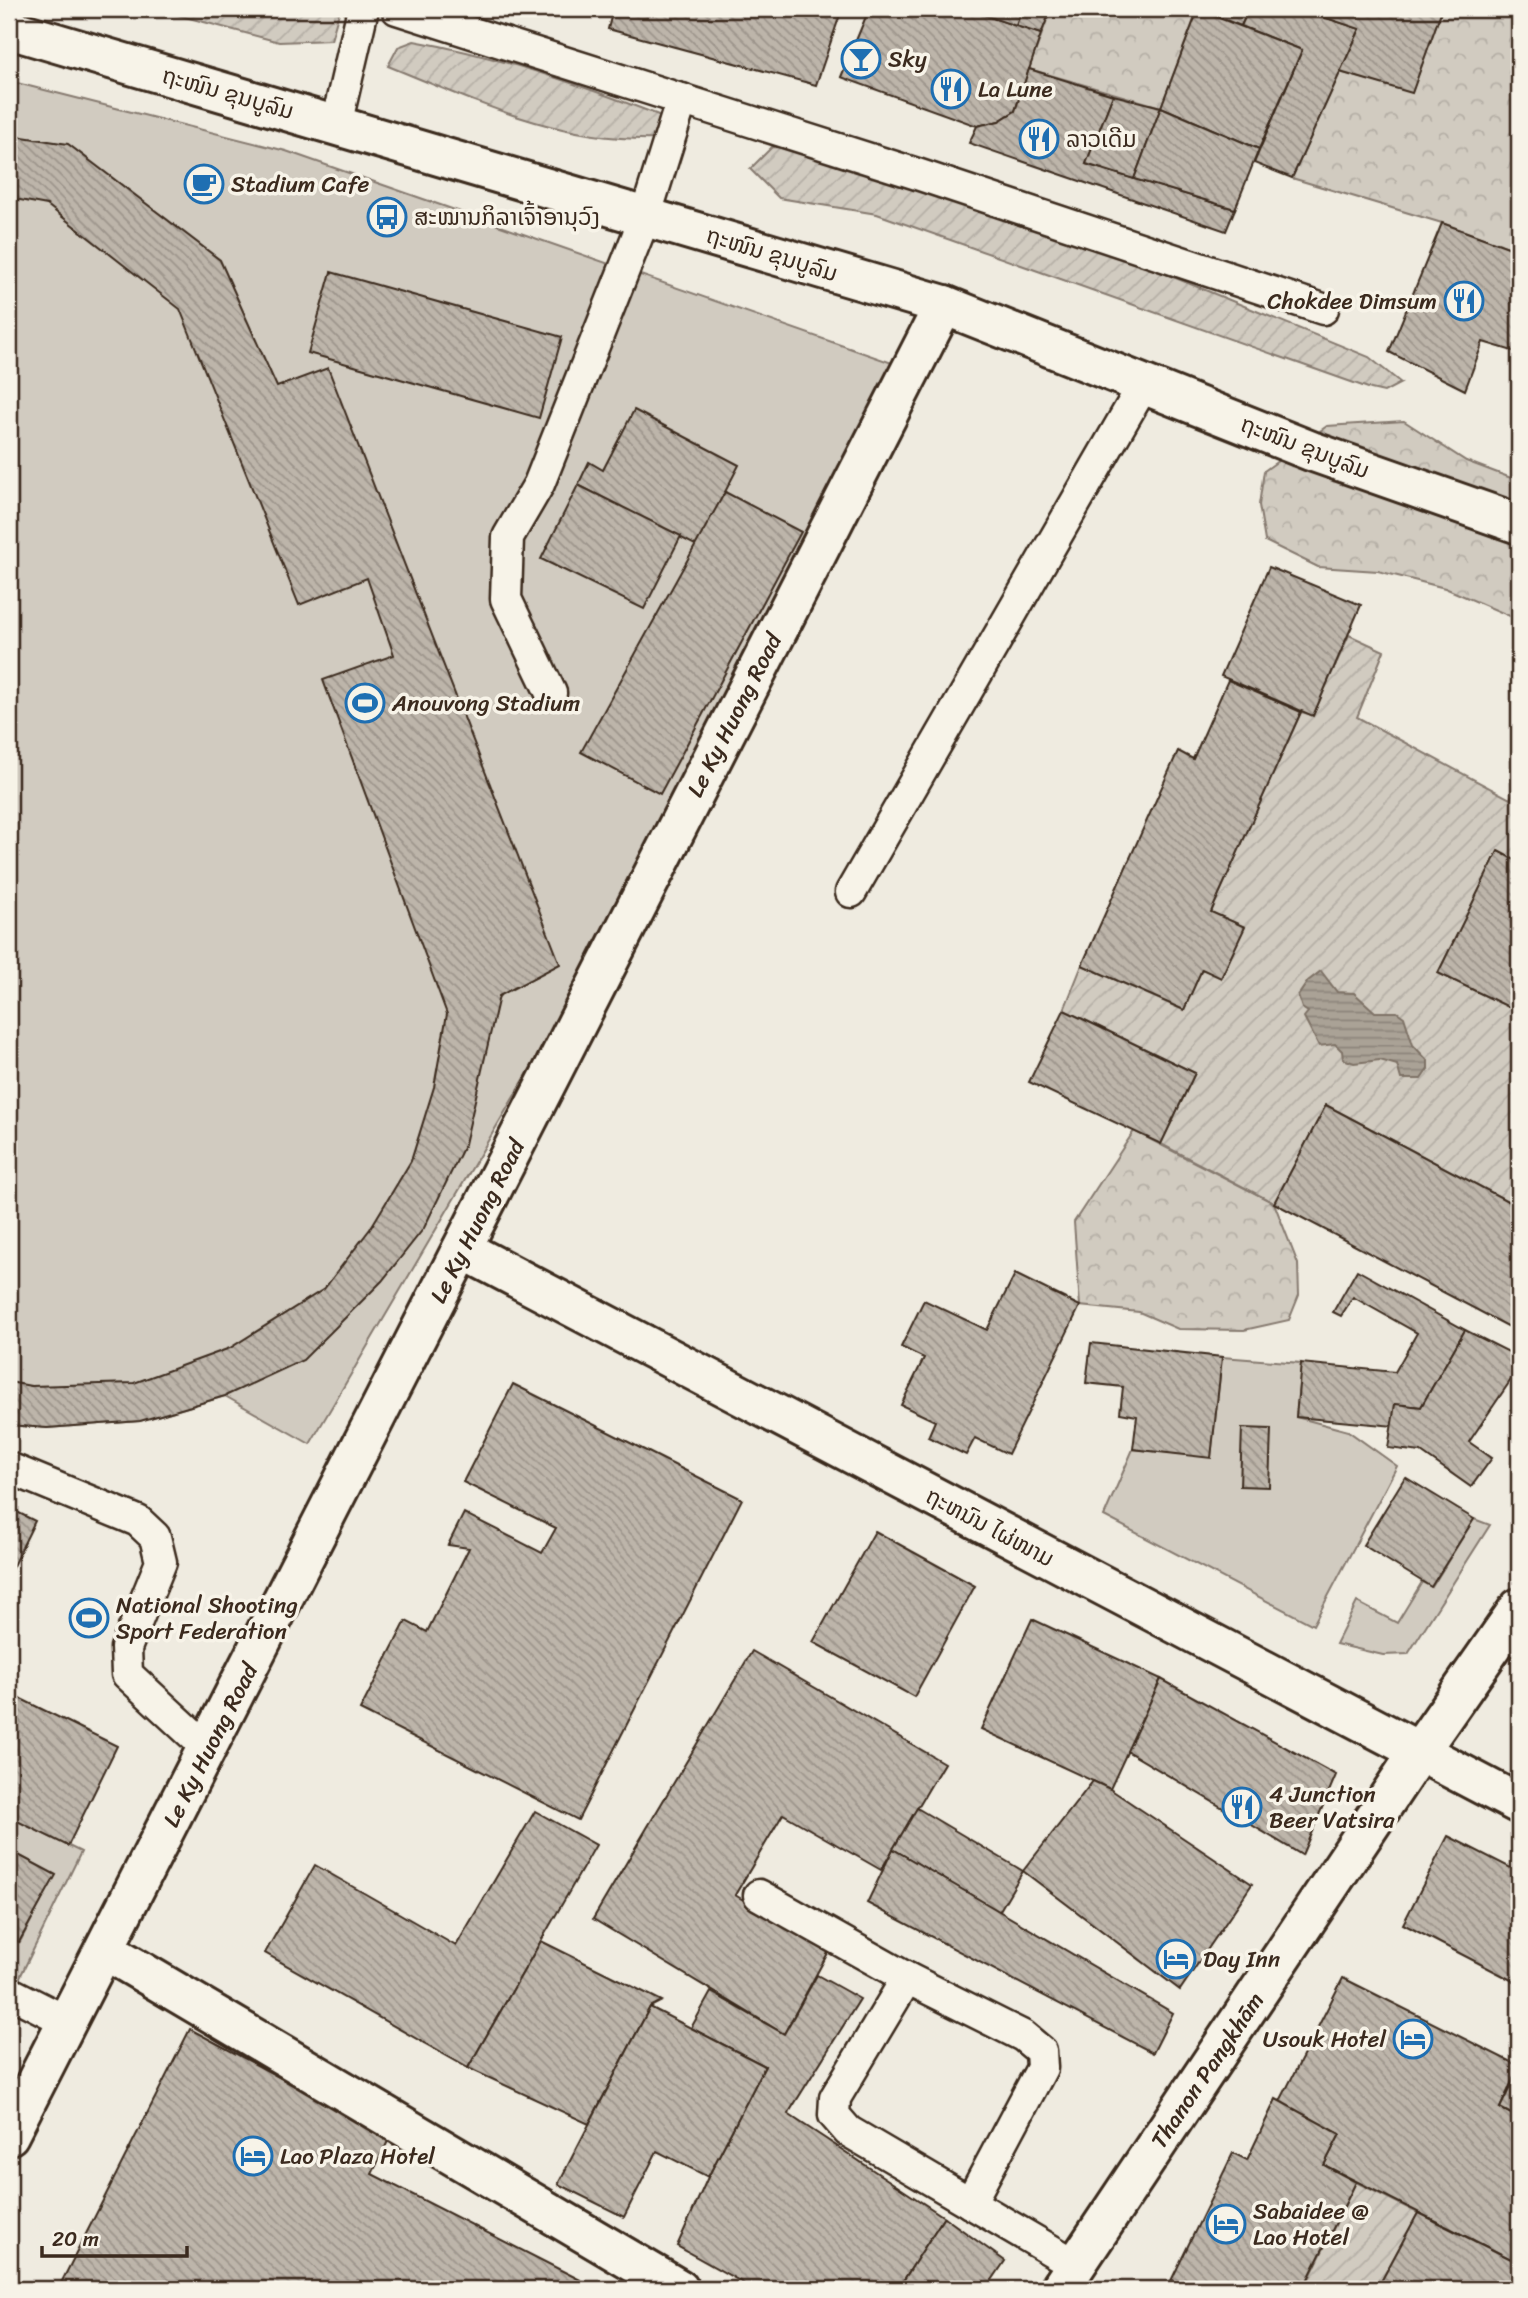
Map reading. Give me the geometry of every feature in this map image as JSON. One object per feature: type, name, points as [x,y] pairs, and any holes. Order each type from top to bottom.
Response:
[{"type":"street","name":"ຖະໜົນ ຂຸນບູລົມ","points":[[9,29],[944,305],[1311,450],[1519,524]]},
{"type":"street","name":"Le Ky Huong Road","points":[[9,2135],[944,305]]},
{"type":"street","name":"ຖະຫນົນ ໄຜ່ໜາມ","points":[[462,1249],[1519,1804]]},
{"type":"street","name":"Thanon Pangkhām","points":[[1068,2277],[1418,1753],[1519,1608]]},
{"type":"street","points":[[105,1950],[679,2289]]},
{"type":"lane","points":[[336,125],[363,9]]},
{"type":"lane","points":[[397,9],[682,99],[1323,309]]},
{"type":"lane","points":[[551,693],[506,599],[508,537],[539,484],[645,217],[682,99]]},
{"type":"lane","points":[[851,892],[1144,384]]},
{"type":"lane","points":[[9,1468],[138,1521],[155,1536],[160,1562],[126,1648],[127,1674],[208,1749]]},
{"type":"lane","points":[[758,1895],[907,1978],[1023,2036],[1041,2051],[1042,2068],[970,2203]]},
{"type":"lane","points":[[907,1978],[835,2098],[834,2115],[848,2131],[970,2203],[1068,2277]]},
{"type":"lane","points":[[9,1992],[68,2022]]},
{"type":"green space","points":[[155,9],[340,9],[331,40],[279,42]]},
{"type":"green space","points":[[1051,9],[1198,9],[1161,107],[1029,69]]},
{"type":"green space","points":[[1442,9],[1519,9],[1519,251],[1442,223],[1292,178],[1340,72],[1412,92]]},
{"type":"green space","points":[[414,41],[539,72],[661,116],[657,139],[586,134],[552,127],[486,106],[388,66],[398,47]]},
{"type":"green space","name":"Anouvong Stadium","points":[[9,81],[286,151],[895,364],[546,1042],[310,1444],[225,1396],[140,1421],[47,1428],[9,1425]]},
{"type":"green space","points":[[772,147],[810,150],[1161,272],[1369,357],[1401,383],[1384,392],[1371,389],[877,214],[779,198],[750,169]]},
{"type":"green space","points":[[1404,421],[1466,461],[1519,481],[1519,620],[1445,588],[1378,571],[1318,567],[1265,541],[1259,505],[1264,471],[1327,426]]},
{"type":"green space","points":[[1349,635],[1384,651],[1357,717],[1510,799],[1519,781],[1519,862],[1498,852],[1438,973],[1519,1012],[1519,1174],[1513,1188],[1519,1192],[1519,1207],[1326,1105],[1274,1203],[1161,1144],[1195,1073],[1064,1010],[1082,965],[1183,1010],[1202,969],[1222,977],[1244,927],[1211,912],[1301,712],[1313,715]]},
{"type":"green space","points":[[1134,1131],[1274,1203],[1298,1264],[1299,1295],[1289,1320],[1244,1330],[1178,1329],[1139,1312],[1080,1306],[1074,1222]]},
{"type":"green space","points":[[1222,1357],[1301,1363],[1296,1417],[1348,1431],[1397,1466],[1313,1625],[1104,1516],[1133,1449],[1211,1457]]},
{"type":"green space","points":[[1474,1519],[1490,1525],[1408,1654],[1383,1655],[1336,1644],[1357,1602],[1397,1623],[1422,1582],[1432,1587]]},
{"type":"green space","points":[[9,1817],[81,1852],[19,1979],[9,1973],[9,1936],[20,1942],[55,1875],[9,1850]]},
{"type":"green space","points":[[1356,2182],[1418,2213],[1377,2289],[1304,2289]]},
{"type":"shaded area","points":[[1321,971],[1337,992],[1354,993],[1375,1012],[1397,1012],[1404,1017],[1413,1045],[1428,1061],[1428,1069],[1421,1079],[1401,1079],[1397,1065],[1380,1060],[1354,1063],[1343,1059],[1342,1051],[1335,1044],[1319,1046],[1304,1017],[1308,1012],[1302,1008],[1298,996],[1308,981]]},
{"type":"building","points":[[613,9],[842,9],[816,85],[608,29]]},
{"type":"building","points":[[869,9],[966,9],[1041,34],[1015,111],[999,121],[977,126],[841,77]]},
{"type":"building","points":[[966,9],[1022,9],[1016,26]]},
{"type":"building","points":[[1022,9],[1051,9],[1041,34],[1016,26]]},
{"type":"building","points":[[1198,9],[1249,9],[1241,26]]},
{"type":"building","points":[[1249,9],[1300,9],[1360,29],[1292,178],[1254,163],[1302,50],[1241,26]]},
{"type":"building","points":[[1312,9],[1442,9],[1412,93],[1340,72],[1360,29],[1311,13]]},
{"type":"building","points":[[1198,10],[1302,50],[1259,149],[1161,107]]},
{"type":"building","points":[[1029,69],[1113,95],[1086,164],[1235,209],[1226,231],[969,143],[977,126],[999,121],[1015,111]]},
{"type":"building","points":[[1113,95],[1161,107],[1134,179],[1086,164]]},
{"type":"building","points":[[1161,107],[1259,149],[1235,209],[1134,179]]},
{"type":"building","points":[[9,135],[68,144],[220,260],[277,387],[328,368],[560,964],[499,996],[465,1144],[424,1228],[382,1281],[303,1360],[225,1396],[140,1421],[47,1428],[9,1425],[9,1382],[31,1386],[134,1383],[230,1348],[324,1289],[370,1229],[411,1161],[434,1087],[447,1014],[323,680],[394,655],[367,578],[299,605],[180,309],[47,205],[9,198]]},
{"type":"building","points":[[1442,223],[1519,251],[1519,353],[1483,342],[1465,390],[1389,352]]},
{"type":"building","points":[[331,272],[562,337],[539,418],[308,353]]},
{"type":"building","points":[[634,410],[739,465],[697,546],[578,485],[589,462],[603,470]]},
{"type":"building","points":[[578,485],[681,536],[644,609],[541,559]]},
{"type":"building","points":[[725,492],[801,532],[660,794],[581,752]]},
{"type":"building","points":[[1269,567],[1361,605],[1313,716],[1221,676]]},
{"type":"building","points":[[1228,680],[1301,712],[1211,912],[1245,927],[1221,978],[1202,969],[1184,1010],[1082,965],[1178,751],[1193,759]]},
{"type":"building","points":[[1498,851],[1519,862],[1519,1012],[1438,973]]},
{"type":"building","points":[[1064,1010],[1195,1073],[1161,1144],[1029,1082]]},
{"type":"building","points":[[1326,1105],[1519,1207],[1519,1332],[1274,1203]]},
{"type":"building","points":[[1357,1270],[1465,1330],[1421,1407],[1395,1404],[1394,1426],[1296,1417],[1301,1363],[1395,1372],[1417,1333],[1353,1297],[1341,1316],[1333,1312]]},
{"type":"building","points":[[1015,1274],[1080,1306],[1008,1454],[975,1438],[966,1455],[928,1437],[935,1421],[901,1405],[924,1358],[901,1347],[924,1300],[987,1330]]},
{"type":"building","points":[[1465,1330],[1519,1357],[1519,1368],[1469,1442],[1492,1458],[1471,1487],[1421,1452],[1388,1448],[1395,1404],[1421,1407]]},
{"type":"building","points":[[1091,1343],[1222,1357],[1211,1458],[1133,1449],[1137,1416],[1120,1413],[1123,1387],[1086,1383]]},
{"type":"building","points":[[513,1384],[742,1499],[578,1820],[360,1710],[406,1621],[427,1632],[469,1548],[448,1545],[464,1513],[542,1553],[556,1528],[463,1482]]},
{"type":"building","points":[[1242,1428],[1271,1429],[1269,1487],[1240,1486]]},
{"type":"building","points":[[1405,1477],[1474,1519],[1431,1587],[1363,1545]]},
{"type":"building","points":[[9,1508],[35,1521],[9,1574]]},
{"type":"building","points":[[875,1531],[975,1586],[914,1697],[813,1642]]},
{"type":"building","points":[[1032,1619],[1161,1679],[1110,1789],[981,1729]]},
{"type":"building","points":[[752,1651],[944,1763],[881,1870],[783,1814],[735,1895],[829,1951],[784,2034],[593,1919]]},
{"type":"building","points":[[1161,1679],[1336,1775],[1302,1855],[1127,1751]]},
{"type":"building","points":[[9,1693],[117,1746],[68,1846],[9,1817]]},
{"type":"building","points":[[1093,1781],[1110,1789],[1252,1884],[1180,1990],[1023,1871]]},
{"type":"building","points":[[917,1808],[1023,1871],[999,1912],[893,1849]]},
{"type":"building","points":[[535,1811],[596,1845],[468,2068],[265,1953],[315,1865],[456,1946]]},
{"type":"building","points":[[1448,1836],[1519,1872],[1519,1984],[1403,1924]]},
{"type":"building","points":[[893,1849],[1173,2013],[1153,2053],[867,1903]]},
{"type":"building","points":[[9,1850],[56,1875],[19,1942],[9,1936]]},
{"type":"building","points":[[541,1941],[662,2001],[650,2007],[589,2124],[468,2068]]},
{"type":"building","points":[[817,1975],[860,1999],[788,2114],[944,2217],[898,2289],[754,2289],[677,2246],[708,2177],[765,2066],[691,2028],[711,1992],[784,2034]]},
{"type":"building","points":[[1343,1978],[1519,2066],[1500,2108],[1519,2118],[1519,2263],[1324,2165],[1340,2134],[1279,2103]]},
{"type":"building","points":[[650,2007],[765,2066],[708,2177],[657,2151],[624,2217],[558,2184]]},
{"type":"building","name":"Lao Plaza Hotel","points":[[190,2029],[390,2137],[372,2174],[598,2289],[58,2289]]},
{"type":"building","points":[[1516,2075],[1519,2077],[1519,2118],[1500,2108]]},
{"type":"building","points":[[1276,2099],[1340,2134],[1324,2165],[1356,2182],[1303,2289],[1167,2289],[1233,2153],[1247,2160]]},
{"type":"building","points":[[1418,2213],[1519,2263],[1519,2289],[1377,2289]]},
{"type":"building","points":[[944,2217],[1005,2261],[986,2289],[898,2289]]},
{"type":"place","name":"Sky","points":[[861,59]]},
{"type":"place","name":"La Lune","points":[[951,89]]},
{"type":"place","name":"ລາວເດີມ","points":[[1039,139]]},
{"type":"place","name":"Stadium Cafe","points":[[204,184]]},
{"type":"place","name":"ສະໝານກິລາເຈົ້າອານຸວົງ","points":[[387,217]]},
{"type":"place","name":"Chokdee Dimsum","points":[[1464,301]]},
{"type":"place","name":"Anouvong Stadium","points":[[365,703]]},
{"type":"place","name":"National Shooting Sport Federation","points":[[89,1618]]},
{"type":"place","name":"4 Junction Beer Vatsira","points":[[1242,1807]]},
{"type":"place","name":"Day Inn","points":[[1176,1959]]},
{"type":"place","name":"Usouk Hotel","points":[[1413,2039]]},
{"type":"place","name":"Lao Plaza Hotel","points":[[253,2156]]},
{"type":"place","name":"Sabaidee @ Lao Hotel","points":[[1226,2224]]}]
